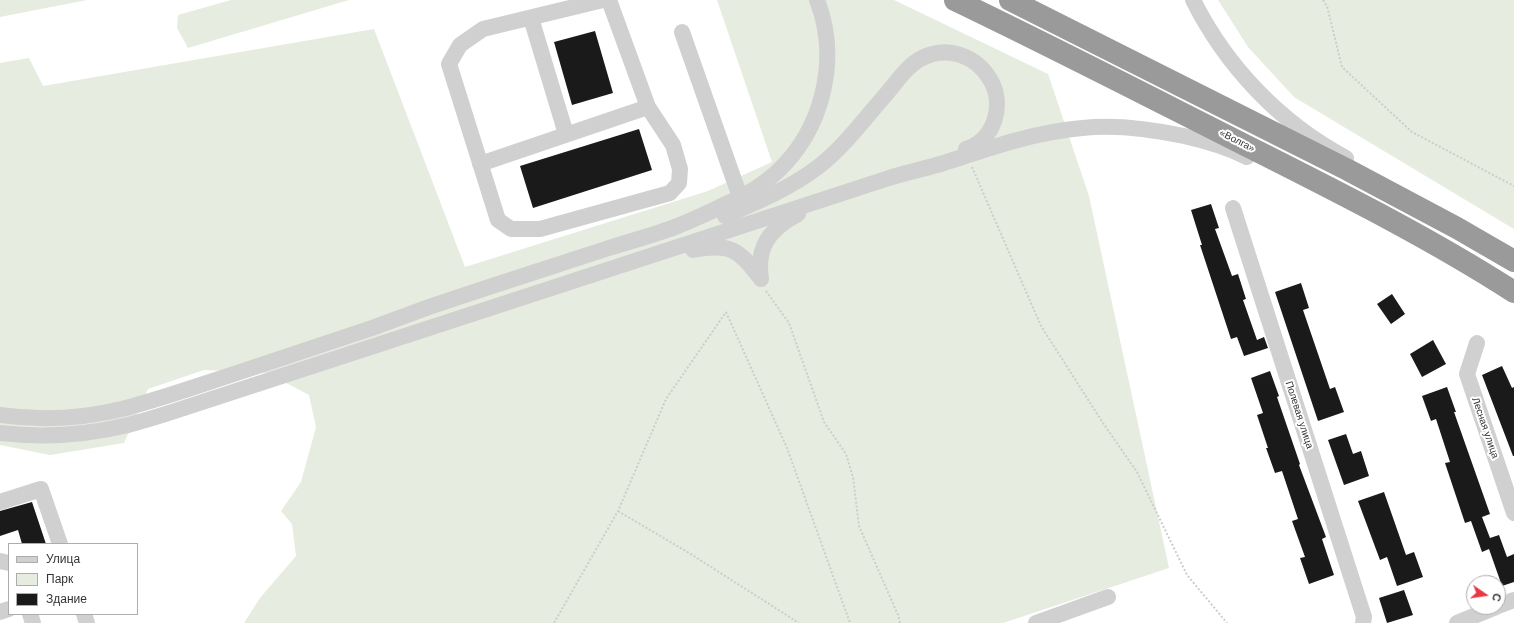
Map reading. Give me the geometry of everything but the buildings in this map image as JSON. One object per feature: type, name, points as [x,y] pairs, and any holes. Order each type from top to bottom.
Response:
[{"type":"highway","name":"«Волга»","points":[[955,0],[1321,183],[1481,271],[1514,292]]},
{"type":"highway","points":[[1010,0],[1313,152],[1413,204],[1514,261]]},
{"type":"street","points":[[603,0],[483,29],[460,45],[449,64],[498,220],[511,229],[540,229],[670,193],[679,184],[680,169],[674,145],[648,107],[609,0]]},
{"type":"street","points":[[0,415],[37,418],[74,417],[125,408],[181,392],[374,327],[428,307],[680,225],[740,197],[762,185],[793,155],[810,127],[820,102],[827,74],[828,53],[826,31],[822,13],[816,0]]},
{"type":"street","points":[[1193,0],[1220,46],[1242,74],[1268,102],[1300,130],[1332,150],[1379,175],[1413,204]]},
{"type":"street","points":[[531,18],[566,134]]},
{"type":"street","points":[[682,32],[740,197]]},
{"type":"street","points":[[680,225],[722,217],[768,198],[797,182],[838,149],[907,69],[922,58],[938,53],[952,53],[964,55],[975,61],[985,71],[993,84],[997,100],[996,115],[992,128],[984,139],[970,148],[941,157],[892,177]]},
{"type":"street","points":[[480,164],[648,107]]},
{"type":"street","points":[[0,433],[38,436],[76,434],[128,425],[832,196],[993,146],[1041,134],[1082,128],[1139,128],[1202,140],[1236,152],[1315,193],[1401,226]]},
{"type":"street","points":[[760,279],[759,266],[761,255],[765,242],[773,231],[784,222],[832,196]]},
{"type":"street","name":"Полевая улица","points":[[1233,208],[1364,617],[1363,623]]},
{"type":"street","points":[[634,260],[711,247],[722,247],[732,250],[742,256],[760,279]]},
{"type":"street","name":"Лесная улица","points":[[1477,343],[1467,374],[1514,513]]},
{"type":"street","points":[[0,502],[41,489],[60,543]]},
{"type":"street","points":[[1036,623],[1108,597]]},
{"type":"street","points":[[1457,623],[1477,615]]},
{"type":"path","points":[[1323,0],[1327,6],[1342,67],[1412,132],[1514,186]]},
{"type":"path","points":[[967,155],[1041,326],[1103,423],[1137,472],[1187,575],[1228,623]]},
{"type":"path","points":[[760,279],[767,294],[789,323],[824,422],[846,454],[853,477],[859,526],[900,623]]},
{"type":"path","points":[[554,623],[618,511],[666,399],[726,312],[788,448],[850,623]]},
{"type":"path","points":[[618,511],[689,553],[798,623]]},
{"type":"green space","points":[[0,0],[87,0],[0,17]]},
{"type":"green space","points":[[231,0],[349,0],[188,48],[177,28],[178,15]]},
{"type":"green space","points":[[717,0],[894,0],[1048,74],[1089,196],[1169,568],[1003,623],[244,623],[260,598],[296,556],[292,524],[281,511],[301,482],[316,427],[309,395],[267,373],[204,370],[148,389],[124,443],[50,455],[0,445],[0,63],[29,58],[43,86],[374,29],[465,267],[708,191],[772,162]]},
{"type":"green space","points":[[1218,0],[1514,0],[1514,229],[1294,97],[1248,47]]}]
